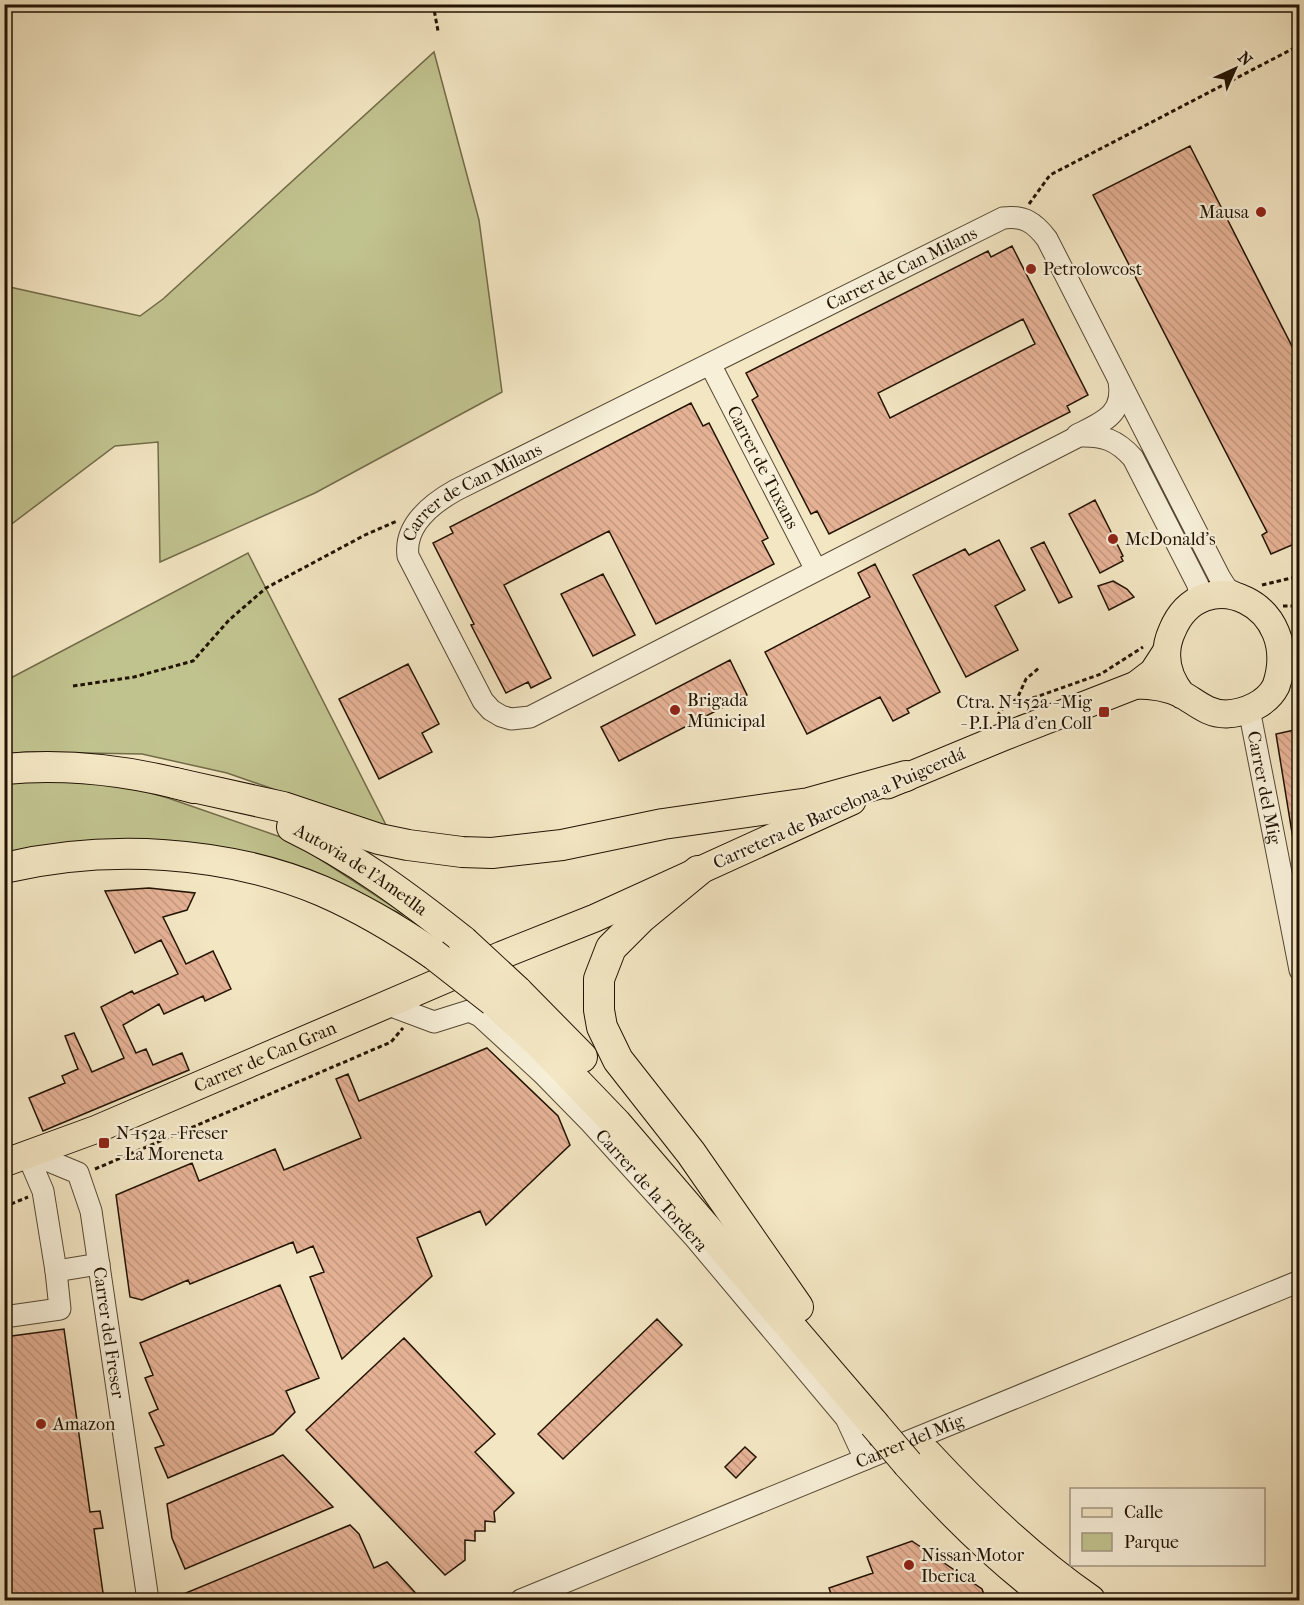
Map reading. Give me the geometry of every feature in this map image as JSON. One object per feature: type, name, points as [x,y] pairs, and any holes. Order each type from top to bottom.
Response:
[{"type":"highway","name":"Autovia de l'Ametlla","points":[[4,769],[65,768],[118,772],[175,783],[244,805],[326,843],[396,889],[463,941],[505,996]]},
{"type":"highway","points":[[175,783],[283,807],[379,839],[435,850],[492,853],[539,849],[663,824],[809,803],[906,776]]},
{"type":"highway","name":"Autovia de l'Ametlla","points":[[4,868],[31,862],[83,856],[142,854],[231,864],[280,876],[321,891],[401,932],[433,954],[505,996]]},
{"type":"highway","points":[[698,871],[641,918],[611,948],[599,979],[599,1010],[602,1027],[618,1060],[690,1153],[798,1307],[883,1420]]},
{"type":"highway","points":[[505,996],[580,1055],[798,1307]]},
{"type":"highway","points":[[505,996],[541,1045],[616,1123],[917,1459],[971,1531],[1013,1569],[1053,1600]]},
{"type":"highway","points":[[917,1459],[984,1513],[1043,1566],[1090,1600]]},
{"type":"highway","points":[[1043,1566],[1107,1600]]},
{"type":"main road","points":[[1136,685],[1159,687],[1182,695],[1199,707],[1220,713],[1249,709],[1267,698],[1274,690],[1284,670],[1293,641],[1285,641],[1277,622],[1261,605],[1242,596],[1223,594],[1209,596],[1184,611],[1175,622],[1168,640],[1167,661],[1173,681],[1182,695]]},
{"type":"main road","points":[[1270,614],[1286,619],[1299,619]]},
{"type":"main road","name":"Carretera de Barcelona a Puigcerdá","points":[[502,955],[595,918],[906,776],[1136,685],[1153,672],[1166,652]]},
{"type":"main road","name":"Carrer de Can Gran","points":[[4,1169],[16,1159],[97,1129],[502,955]]},
{"type":"street","name":"Carrer de Can Milans","points":[[1019,218],[1003,218],[456,490],[432,506],[415,524],[410,534],[407,545],[408,556],[483,701],[491,711],[511,719],[530,717],[1108,418],[1120,399],[1119,380]]},
{"type":"street","points":[[1019,218],[1034,224],[1047,239],[1220,578],[1227,589],[1242,596]]},
{"type":"street","name":"Carrer de Tuxans","points":[[710,364],[816,570]]},
{"type":"street","name":"Carrer de Can Milans","points":[[1133,458],[1128,432],[1136,428],[1144,430]]},
{"type":"street","name":"Carrer de Can Milans","points":[[1066,441],[1079,436],[1103,436],[1124,448],[1133,458],[1198,585],[1199,594],[1184,611]]},
{"type":"street","name":"Carrer del Mig","points":[[1249,709],[1299,970]]},
{"type":"street","name":"Carrer de la Tordera","points":[[386,1004],[434,1022],[469,1011],[480,1016],[542,1072],[695,1238],[838,1409],[853,1431],[865,1459]]},
{"type":"street","points":[[4,1317],[60,1309],[43,1187],[16,1159]]},
{"type":"street","name":"Carrer del Freser","points":[[16,1159],[49,1161],[78,1173],[91,1211],[148,1600]]},
{"type":"street","points":[[56,1271],[99,1264]]},
{"type":"street","name":"Carrer del Mig","points":[[521,1600],[1299,1281]]},
{"type":"path","points":[[433,4],[438,31]]},
{"type":"path","points":[[1019,218],[1050,175],[1299,45]]},
{"type":"path","points":[[73,686],[134,677],[193,661],[230,620],[267,588],[365,535],[432,506]]},
{"type":"path","points":[[994,724],[999,712],[1017,699],[1026,680],[1040,667]]},
{"type":"path","points":[[100,1167],[391,1042],[407,1023]]},
{"type":"green space","points":[[434,52],[479,220],[502,392],[315,493],[160,562],[158,442],[115,446],[5,529],[5,286],[140,316],[163,299]]},
{"type":"green space","points":[[248,553],[388,829],[227,773],[142,754],[27,752],[5,754],[5,681]]},
{"type":"green space","points":[[65,768],[168,798],[292,841],[409,917],[263,856],[82,841],[5,857],[5,779]]},
{"type":"building","points":[[1190,146],[1299,360],[1299,542],[1271,554],[1262,535],[1267,532],[1093,195]]},
{"type":"building","points":[[1012,246],[1088,395],[1067,406],[1070,412],[829,534],[817,511],[811,514],[752,400],[758,396],[746,373],[988,251],[991,257]],"holes":[[[1023,319],[1035,344],[890,418],[878,393]]]},
{"type":"building","points":[[691,403],[703,426],[709,423],[768,538],[762,541],[774,564],[656,624],[609,531],[504,585],[551,678],[531,688],[528,682],[506,693],[433,543],[453,533],[450,527]]},
{"type":"building","points":[[1095,500],[1123,556],[1121,557],[1123,561],[1100,573],[1069,514]]},
{"type":"building","points":[[999,540],[1025,590],[995,606],[1018,650],[966,677],[913,575],[965,549],[969,555]]},
{"type":"building","points":[[1044,542],[1072,597],[1059,603],[1031,548]]},
{"type":"building","points":[[875,564],[940,692],[907,709],[909,713],[893,721],[880,697],[807,734],[765,652],[870,597],[858,573]]},
{"type":"building","points":[[603,574],[635,635],[593,656],[561,594]]},
{"type":"building","points":[[1113,581],[1127,589],[1134,597],[1109,610],[1098,586]]},
{"type":"building","name":"Brigada Municipal","points":[[730,660],[747,695],[619,761],[601,727]]},
{"type":"building","points":[[408,664],[439,724],[422,733],[432,752],[379,779],[339,699]]},
{"type":"building","points":[[1299,729],[1299,838],[1293,839],[1276,734]]},
{"type":"building","points":[[149,888],[195,893],[187,910],[163,917],[186,964],[213,951],[231,989],[205,1001],[203,996],[164,1014],[159,1004],[123,1025],[136,1053],[146,1049],[153,1065],[182,1053],[189,1070],[43,1131],[29,1098],[65,1083],[62,1076],[78,1069],[65,1036],[74,1033],[92,1072],[124,1058],[101,1007],[132,991],[134,994],[178,974],[161,940],[135,953],[105,891]]},
{"type":"building","points":[[487,1048],[558,1116],[570,1145],[486,1225],[480,1211],[417,1238],[432,1276],[342,1359],[310,1277],[324,1272],[313,1246],[297,1253],[293,1242],[190,1284],[188,1280],[142,1300],[130,1297],[116,1195],[192,1163],[199,1181],[275,1149],[284,1170],[361,1138],[336,1079],[348,1074],[359,1101]]},
{"type":"building","points":[[280,1285],[319,1378],[286,1391],[295,1412],[273,1434],[168,1478],[155,1448],[164,1445],[149,1413],[158,1409],[145,1378],[153,1375],[140,1343]]},
{"type":"building","points":[[657,1319],[682,1345],[563,1459],[538,1434]]},
{"type":"building","name":"Amazon","points":[[64,1329],[90,1512],[100,1511],[103,1528],[94,1529],[104,1600],[4,1600],[4,1337]]},
{"type":"building","points":[[404,1338],[495,1434],[475,1452],[514,1493],[494,1512],[495,1522],[485,1521],[485,1531],[475,1531],[475,1541],[465,1540],[465,1560],[445,1575],[306,1430]]},
{"type":"building","points":[[745,1447],[756,1457],[736,1478],[725,1467]]},
{"type":"building","points":[[283,1455],[333,1507],[185,1569],[172,1538],[167,1504]]},
{"type":"building","points":[[350,1525],[359,1534],[374,1568],[387,1562],[422,1600],[169,1600]]},
{"type":"building","name":"Nissan Motor Iberica","points":[[912,1541],[982,1589],[986,1600],[833,1600],[829,1588],[873,1573],[867,1557]]},
{"type":"place","name":"Mausa","points":[[1261,212]]},
{"type":"place","name":"Petrolowcost","points":[[1031,269]]},
{"type":"place","name":"McDonald's","points":[[1113,539]]},
{"type":"place","name":"Brigada Municipal","points":[[675,710]]},
{"type":"place","name":"Ctra. N-152a - Mig - P.I. Pla d'en Coll","points":[[1104,712]]},
{"type":"place","name":"N-152a - Freser - La Moreneta","points":[[104,1143]]},
{"type":"place","name":"Amazon","points":[[41,1424]]},
{"type":"place","name":"Nissan Motor Iberica","points":[[909,1565]]}]
